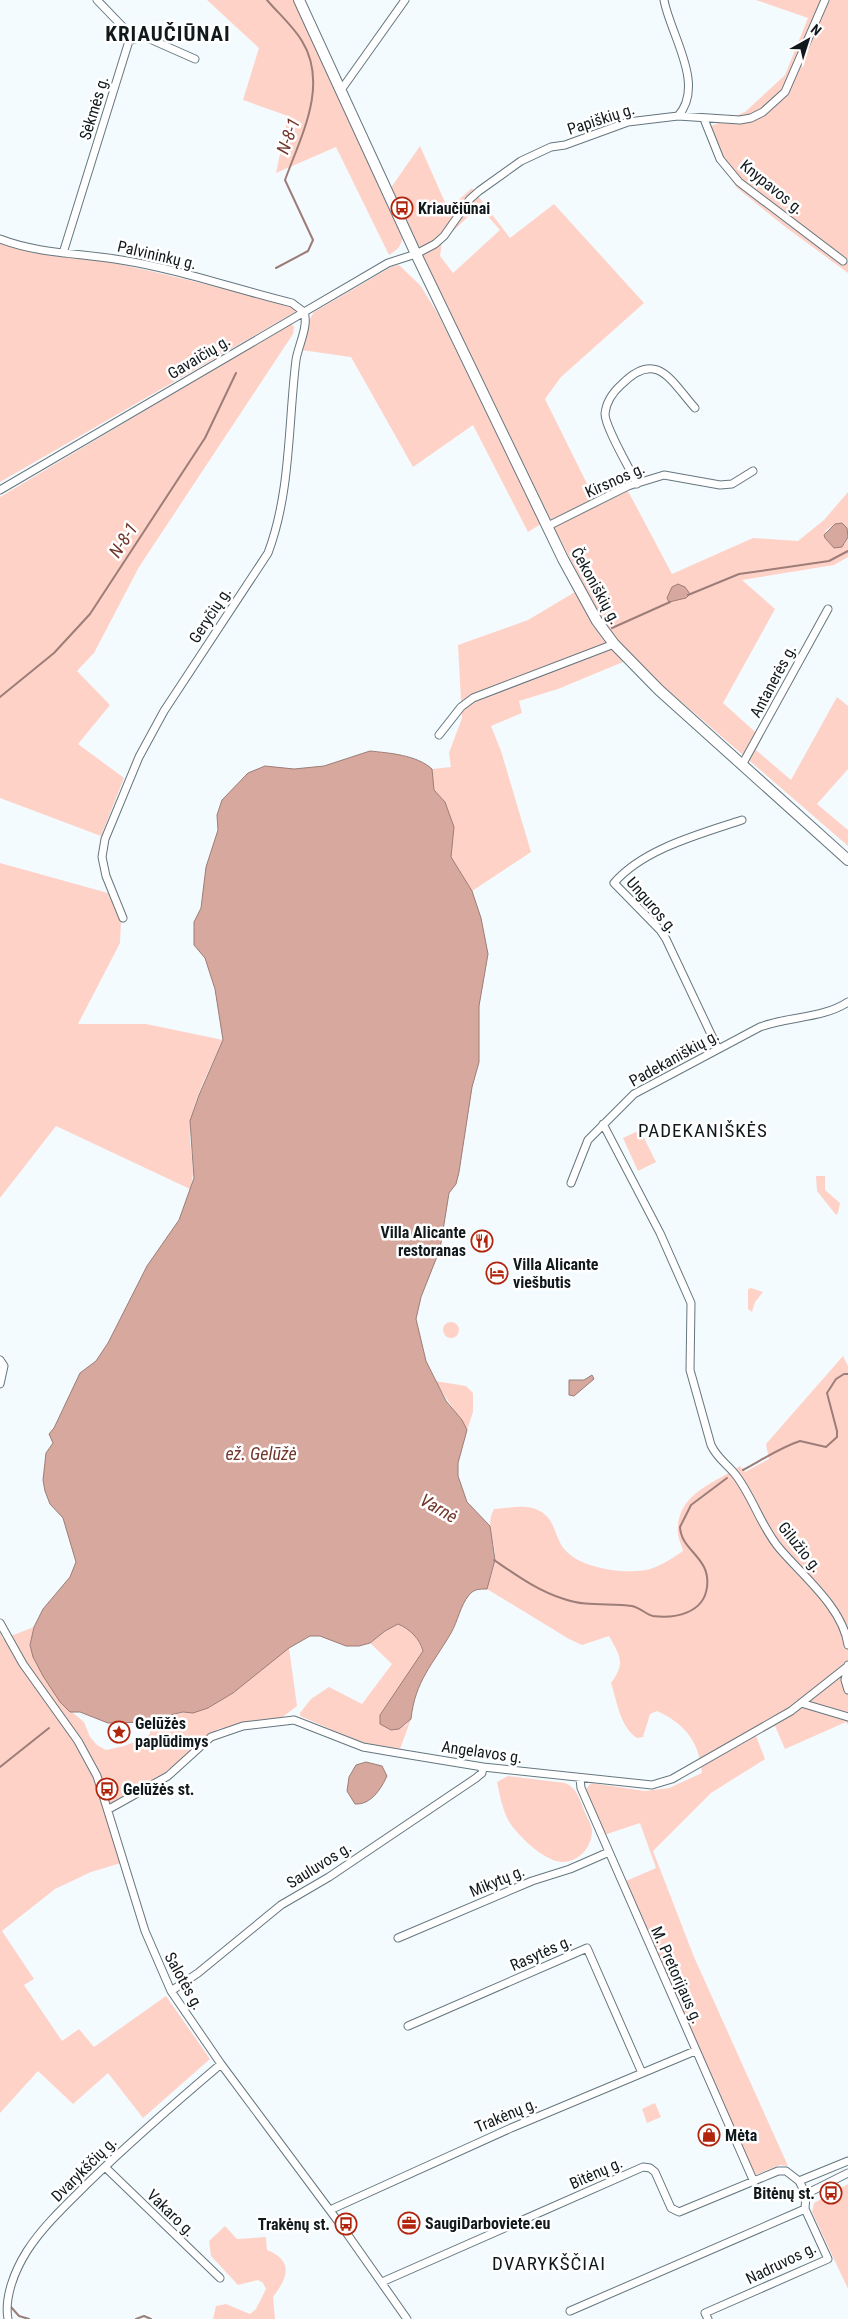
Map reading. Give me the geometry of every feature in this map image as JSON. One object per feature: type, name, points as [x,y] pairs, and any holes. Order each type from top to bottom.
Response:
[{"type":"main road","name":"Čekoniškių g.","points":[[299,0],[416,254],[583,596],[614,644],[653,684],[848,860]]},
{"type":"street","points":[[97,0],[123,26],[130,41],[143,36],[195,59]]},
{"type":"street","points":[[341,90],[405,0]]},
{"type":"street","points":[[664,0],[666,14],[686,68],[688,97],[685,109],[678,116]]},
{"type":"street","name":"Papiškių g.","points":[[416,254],[444,236],[470,199],[479,191],[521,162],[551,147],[565,145],[628,122],[678,116],[704,119],[751,118],[775,102],[785,92],[825,0]]},
{"type":"street","name":"Sėkmės g.","points":[[63,253],[130,41]]},
{"type":"street","name":"Knypavos g.","points":[[704,119],[720,159],[739,182],[844,261]]},
{"type":"street","name":"Palvininkų g.","points":[[0,239],[41,250],[120,260],[157,267],[292,303],[304,312]]},
{"type":"street","name":"Gavaičių g.","points":[[0,490],[388,263],[416,254]]},
{"type":"street","name":"Geryčių g.","points":[[123,918],[106,876],[102,857],[105,839],[139,757],[164,711],[268,553],[275,535],[283,494],[296,360],[306,320],[304,312]]},
{"type":"street","points":[[637,484],[606,419],[608,402],[616,390],[638,370],[651,367],[667,376],[695,408]]},
{"type":"street","name":"Kirsnos g.","points":[[548,526],[637,484],[664,475],[720,485],[732,484],[753,472]]},
{"type":"street","name":"Antanerės g.","points":[[742,765],[828,609]]},
{"type":"street","points":[[439,735],[461,708],[473,698],[614,644]]},
{"type":"street","name":"Unguros g.","points":[[718,1048],[663,935],[614,883],[623,873],[644,857],[742,820]]},
{"type":"street","name":"Padekaniškių g.","points":[[571,1183],[588,1140],[634,1094],[718,1048],[771,1023],[830,1011],[848,1002]]},
{"type":"street","name":"Gilužio g.","points":[[603,1124],[660,1233],[687,1290],[692,1312],[690,1370],[711,1446],[716,1457],[735,1474],[780,1548],[825,1598],[839,1620],[848,1644]]},
{"type":"street","points":[[0,1360],[3,1363],[0,1384]]},
{"type":"street","name":"Salotės g.","points":[[0,1623],[22,1664],[83,1750],[97,1776],[109,1809],[145,1931],[170,1991],[221,2064],[330,2210],[408,2319]]},
{"type":"street","points":[[848,1665],[845,1680],[848,1690]]},
{"type":"street","name":"Angelavos g.","points":[[109,1809],[159,1782],[211,1737],[243,1726],[288,1720],[305,1723],[363,1747],[483,1767],[580,1779],[634,1784],[664,1783],[714,1756],[801,1703],[848,1665]]},
{"type":"street","points":[[801,1703],[848,1717]]},
{"type":"street","name":"Sauluvos g.","points":[[170,1991],[198,1974],[281,1905],[329,1877],[468,1784],[481,1774],[483,1767]]},
{"type":"street","name":"M. Pretorijaus g.","points":[[580,1779],[581,1788],[754,2182]]},
{"type":"street","name":"Mikytų g.","points":[[398,1938],[532,1881],[570,1869],[609,1852]]},
{"type":"street","name":"Rasytės g.","points":[[408,2026],[587,1948],[642,2073]]},
{"type":"street","name":"Trakėnų g.","points":[[330,2210],[436,2161],[695,2051]]},
{"type":"street","name":"Dvarykščių g.","points":[[8,2319],[9,2290],[27,2251],[49,2223],[143,2130],[221,2064]]},
{"type":"street","points":[[570,2311],[805,2209],[806,2194],[799,2181],[848,2161]]},
{"type":"street","name":"Vakaro g.","points":[[105,2167],[220,2278]]},
{"type":"street","name":"Bitėnų g.","points":[[382,2282],[643,2167],[650,2168],[655,2172],[671,2208],[679,2212],[782,2171],[789,2173],[799,2181]]},
{"type":"street","points":[[806,2194],[848,2173]]},
{"type":"street","name":"Nadruvos g.","points":[[708,2319],[705,2313],[828,2259],[805,2209]]},
{"type":"shaded area","points":[[207,0],[296,0],[403,236],[399,247],[395,251],[389,255],[336,147],[276,173],[288,116],[243,100],[259,48]]},
{"type":"shaded area","points":[[756,0],[848,0],[848,273],[784,226],[737,188],[716,157],[711,126],[745,112],[785,75],[808,18]]},
{"type":"shaded area","points":[[420,146],[448,209],[472,188],[510,238],[554,204],[644,303],[561,377],[545,399],[598,506],[628,491],[672,574],[753,538],[798,541],[824,520],[848,492],[848,530],[842,523],[835,524],[825,531],[845,544],[848,537],[848,557],[834,565],[742,580],[775,609],[723,703],[762,738],[756,750],[791,780],[837,697],[848,706],[848,769],[817,804],[848,830],[848,846],[647,672],[620,643],[600,616],[557,534],[390,189]],"holes":[[[479,206],[500,230],[453,273],[440,256],[442,242]]]},
{"type":"shaded area","points":[[0,235],[44,250],[162,274],[293,306],[296,309],[295,312],[0,482]]},
{"type":"shaded area","points":[[399,265],[420,285],[438,314],[541,524],[528,532],[473,425],[413,467],[351,357],[301,350],[308,322],[314,312],[393,266]]},
{"type":"shaded area","points":[[291,323],[294,327],[293,334],[139,567],[94,653],[77,671],[110,705],[78,744],[124,778],[101,836],[0,798],[0,497]]},
{"type":"shaded area","points":[[575,592],[594,626],[623,662],[558,689],[519,701],[522,713],[491,726],[501,751],[531,852],[472,891],[451,857],[454,827],[445,802],[434,790],[431,779],[432,769],[451,767],[449,753],[462,718],[458,645],[528,620]]},
{"type":"shaded area","points":[[0,863],[108,893],[121,921],[120,943],[78,1024],[146,1024],[223,1040],[200,1089],[193,1110],[190,1137],[193,1172],[190,1189],[56,1126],[0,1198]]},
{"type":"shaded area","points":[[640,1130],[656,1162],[638,1171],[623,1138]]},
{"type":"shaded area","points":[[816,1176],[825,1176],[825,1190],[840,1203],[836,1215],[817,1191]]},
{"type":"shaded area","points":[[751,1288],[763,1292],[755,1302],[752,1312],[748,1309],[748,1289]]},
{"type":"shaded area","points":[[451,1322],[457,1324],[459,1330],[457,1336],[451,1338],[445,1336],[443,1330],[445,1324]]},
{"type":"shaded area","points":[[843,1356],[848,1366],[848,1725],[846,1722],[785,1749],[775,1726],[756,1736],[765,1759],[711,1793],[653,1851],[694,1957],[788,2166],[780,2165],[755,2175],[626,1881],[656,1868],[640,1823],[604,1835],[585,1790],[591,1783],[645,1791],[669,1788],[702,1773],[698,1752],[683,1728],[657,1711],[650,1714],[643,1737],[637,1738],[631,1733],[623,1721],[611,1683],[619,1670],[620,1660],[609,1636],[582,1645],[487,1589],[495,1561],[490,1522],[494,1509],[532,1508],[543,1513],[551,1521],[562,1547],[573,1557],[583,1562],[620,1571],[644,1570],[661,1565],[683,1551],[678,1535],[679,1520],[683,1508],[690,1499],[698,1491],[740,1466],[745,1472],[769,1459],[766,1444]]},
{"type":"shaded area","points":[[435,1381],[466,1386],[473,1393],[473,1412],[467,1430]]},
{"type":"shaded area","points":[[398,1624],[414,1635],[420,1642],[423,1651],[380,1715],[405,1726],[411,1719],[400,1749],[362,1743],[300,1716],[300,1713],[311,1699],[329,1687],[362,1704],[392,1664],[370,1643],[385,1631]]},
{"type":"shaded area","points":[[34,1627],[30,1645],[60,1702],[84,1722],[90,1737],[97,1745],[106,1750],[143,1739],[150,1734],[149,1722],[161,1717],[209,1708],[233,1693],[289,1648],[297,1706],[280,1719],[218,1729],[153,1782],[105,1809],[121,1863],[91,1872],[55,1889],[2,1931],[34,1979],[24,1985],[62,2041],[79,2029],[94,2047],[166,1996],[210,2059],[143,2118],[108,2073],[73,2104],[38,2071],[0,2113],[0,1633],[3,1639]]},
{"type":"shaded area","points":[[508,1776],[565,1783],[575,1791],[592,1829],[589,1844],[581,1855],[570,1861],[556,1861],[538,1851],[521,1836],[506,1816],[499,1793],[497,1782]]},
{"type":"shaded area","points":[[655,2103],[661,2117],[647,2123],[642,2109]]},
{"type":"shaded area","points":[[848,2184],[848,2289],[812,2212],[814,2203]]},
{"type":"shaded area","points":[[225,2226],[237,2239],[266,2237],[267,2250],[276,2254],[285,2264],[285,2276],[273,2297],[275,2319],[213,2319],[216,2306],[226,2304],[250,2314],[256,2309],[266,2289],[263,2283],[258,2280],[238,2285],[211,2256],[209,2241]]},
{"type":"water","points":[[842,523],[847,528],[848,537],[842,547],[834,548],[824,535],[835,524]]},
{"type":"water","points":[[678,584],[685,587],[690,594],[686,598],[669,602],[667,598],[672,587]]},
{"type":"water","name":"ež. Gelūžė","points":[[370,751],[411,758],[426,764],[432,769],[434,790],[445,802],[454,827],[451,857],[472,891],[481,918],[488,954],[479,1006],[479,1062],[472,1087],[459,1172],[456,1184],[449,1193],[440,1249],[421,1297],[416,1319],[426,1361],[446,1401],[462,1420],[467,1430],[458,1463],[458,1476],[467,1502],[490,1526],[495,1560],[487,1589],[475,1590],[466,1599],[456,1624],[421,1683],[416,1694],[411,1719],[399,1729],[391,1730],[380,1724],[380,1715],[423,1651],[420,1642],[414,1635],[398,1624],[385,1631],[370,1643],[359,1646],[346,1646],[320,1636],[310,1636],[289,1648],[233,1693],[208,1708],[193,1713],[183,1712],[149,1722],[108,1723],[80,1712],[70,1712],[60,1702],[43,1676],[33,1657],[30,1645],[34,1627],[43,1609],[70,1577],[76,1562],[63,1518],[50,1504],[45,1491],[43,1480],[46,1453],[53,1443],[49,1434],[54,1428],[80,1373],[96,1361],[108,1343],[147,1266],[179,1220],[194,1178],[190,1121],[223,1040],[215,989],[205,958],[194,945],[194,922],[201,908],[206,867],[218,830],[217,815],[222,800],[248,773],[265,766],[294,769],[324,766]]},
{"type":"water","points":[[592,1375],[594,1379],[574,1396],[569,1395],[569,1380],[584,1380]]},
{"type":"water","points":[[366,1762],[382,1766],[387,1776],[382,1786],[371,1799],[361,1804],[355,1804],[347,1791],[349,1777],[356,1765]]},
{"type":"waterway","name":"N-8-1","points":[[267,0],[302,41],[310,58],[313,75],[313,93],[310,110],[285,180],[313,240],[308,251],[276,268]]},
{"type":"waterway","name":"N-8-1","points":[[0,697],[54,653],[90,614],[205,438],[236,373]]},
{"type":"waterway","points":[[688,595],[739,574],[829,561],[848,551]]},
{"type":"waterway","points":[[612,628],[670,602]]},
{"type":"waterway","name":"Varnė","points":[[743,1470],[800,1441],[826,1447],[837,1437],[827,1393],[836,1379],[844,1374],[848,1374]]},
{"type":"waterway","name":"Varnė","points":[[494,1560],[519,1577],[554,1596],[589,1604],[632,1606],[653,1616],[679,1615],[700,1603],[705,1596],[707,1587],[705,1568],[685,1542],[680,1527],[691,1505],[727,1478]]},
{"type":"waterway","points":[[0,1767],[49,1728]]},
{"type":"waterway","points":[[11,2307],[19,2316],[29,2319]]},
{"type":"waterway","points":[[136,2319],[144,2316],[151,2319]]},
{"type":"place","name":"Kriaučiūnai","points":[[402,208]]},
{"type":"place","name":"Villa Alicante restoranas","points":[[482,1241]]},
{"type":"place","name":"Villa Alicante viešbutis","points":[[497,1273]]},
{"type":"place","name":"Gelūžės paplūdimys","points":[[119,1732]]},
{"type":"place","name":"Gelūžės st.","points":[[107,1789]]},
{"type":"place","name":"Mėta","points":[[709,2135]]},
{"type":"place","name":"Bitėnų st.","points":[[831,2193]]},
{"type":"place","name":"SaugiDarboviete.eu","points":[[409,2223]]},
{"type":"place","name":"Trakėnų st.","points":[[346,2224]]},
{"type":"district","name":"KRIAUČIŪNAI","points":[[168,34]]},
{"type":"district","name":"PADEKANIŠKĖS","points":[[703,1130]]},
{"type":"district","name":"DVARYKŠČIAI","points":[[549,2263]]}]
